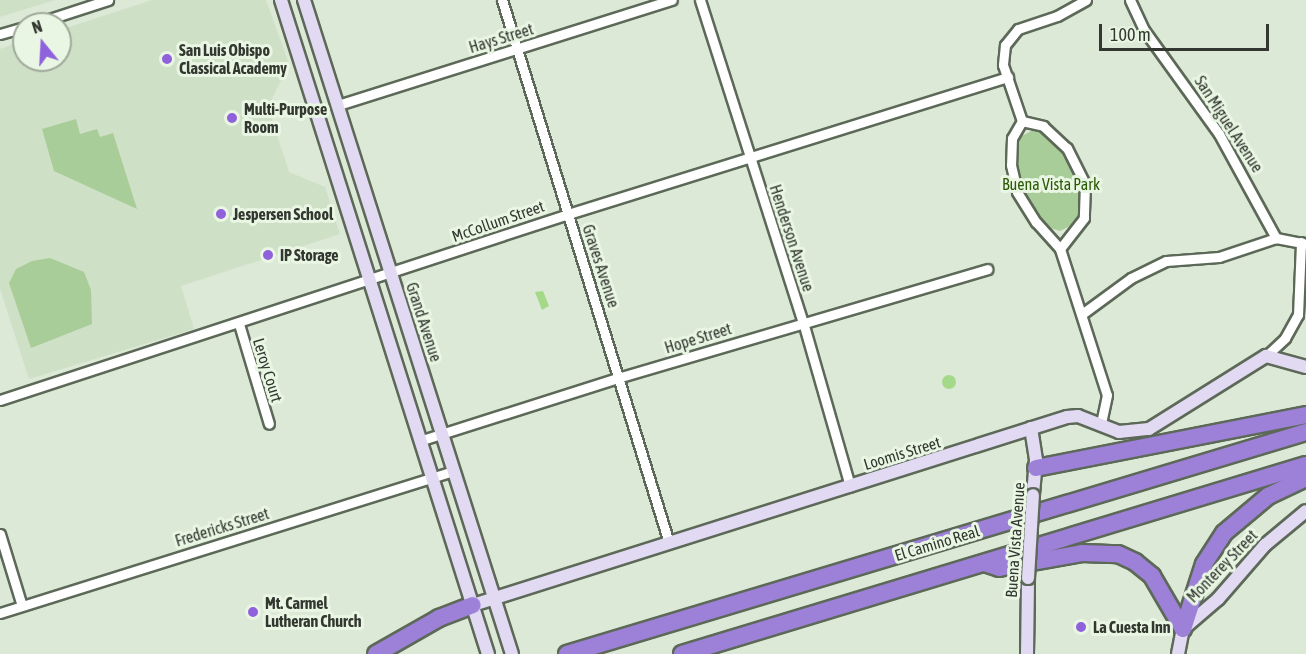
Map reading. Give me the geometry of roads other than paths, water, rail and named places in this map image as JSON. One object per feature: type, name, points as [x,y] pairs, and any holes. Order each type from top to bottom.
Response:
[{"type":"highway","points":[[1036,468],[1306,415]]},
{"type":"highway","name":"El Camino Real","points":[[567,654],[1306,432]]},
{"type":"highway","name":"El Camino Real","points":[[682,654],[1306,465]]},
{"type":"highway","points":[[1183,629],[1204,564],[1224,533],[1268,496],[1306,478]]},
{"type":"highway","points":[[981,562],[999,568],[1082,553],[1118,554],[1152,576],[1183,629]]},
{"type":"highway","points":[[376,654],[439,618],[473,605]]},
{"type":"street","points":[[71,12],[108,0]]},
{"type":"street","points":[[281,0],[430,478],[488,654]]},
{"type":"street","name":"Grand Avenue","points":[[304,0],[512,654]]},
{"type":"street","name":"Graves Avenue","points":[[502,0],[621,377],[669,543]]},
{"type":"street","name":"Hays Street","points":[[338,105],[672,0]]},
{"type":"street","name":"Henderson Avenue","points":[[700,0],[803,322],[850,486]]},
{"type":"street","points":[[1086,0],[1010,35],[1003,55],[1022,121],[1012,138],[1011,165],[1017,192],[1036,222],[1060,249],[1107,395],[1101,423]]},
{"type":"street","name":"San Miguel Avenue","points":[[1130,0],[1144,30],[1225,143],[1276,238]]},
{"type":"street","name":"McCollum Street","points":[[0,400],[239,324],[568,213],[1008,77]]},
{"type":"street","points":[[1022,121],[1043,126],[1067,148],[1083,176],[1087,201],[1084,218],[1060,249]]},
{"type":"street","points":[[1082,314],[1150,267],[1166,261],[1219,257],[1276,238],[1303,243],[1298,315],[1285,338],[1266,356]]},
{"type":"street","name":"Hope Street","points":[[419,441],[621,377],[987,269]]},
{"type":"street","name":"Leroy Court","points":[[239,324],[269,424]]},
{"type":"street","points":[[1266,356],[1306,367]]},
{"type":"street","name":"Loomis Street","points":[[473,605],[1067,417],[1101,423],[1130,433],[1156,426],[1266,356]]},
{"type":"street","name":"Buena Vista Avenue","points":[[1027,654],[1028,578],[1036,468],[1031,428]]},
{"type":"street","name":"Fredericks Street","points":[[0,613],[453,471]]},
{"type":"street","name":"Monterey Street","points":[[1183,629],[1218,599],[1265,545],[1306,511]]},
{"type":"street","points":[[0,534],[22,606]]},
{"type":"street","points":[[1178,654],[1183,629]]},
{"type":"place","name":"San Luis Obispo Classical Academy","points":[[167,59]]},
{"type":"place","name":"Multi-Purpose Room","points":[[232,118]]},
{"type":"place","name":"Jespersen School","points":[[221,214]]},
{"type":"place","name":"IP Storage","points":[[268,255]]},
{"type":"place","name":"Mt. Carmel Lutheran Church","points":[[253,612]]},
{"type":"place","name":"La Cuesta Inn","points":[[1081,627]]},
{"type":"park label","name":"Buena Vista Park","points":[[1051,184]]}]
